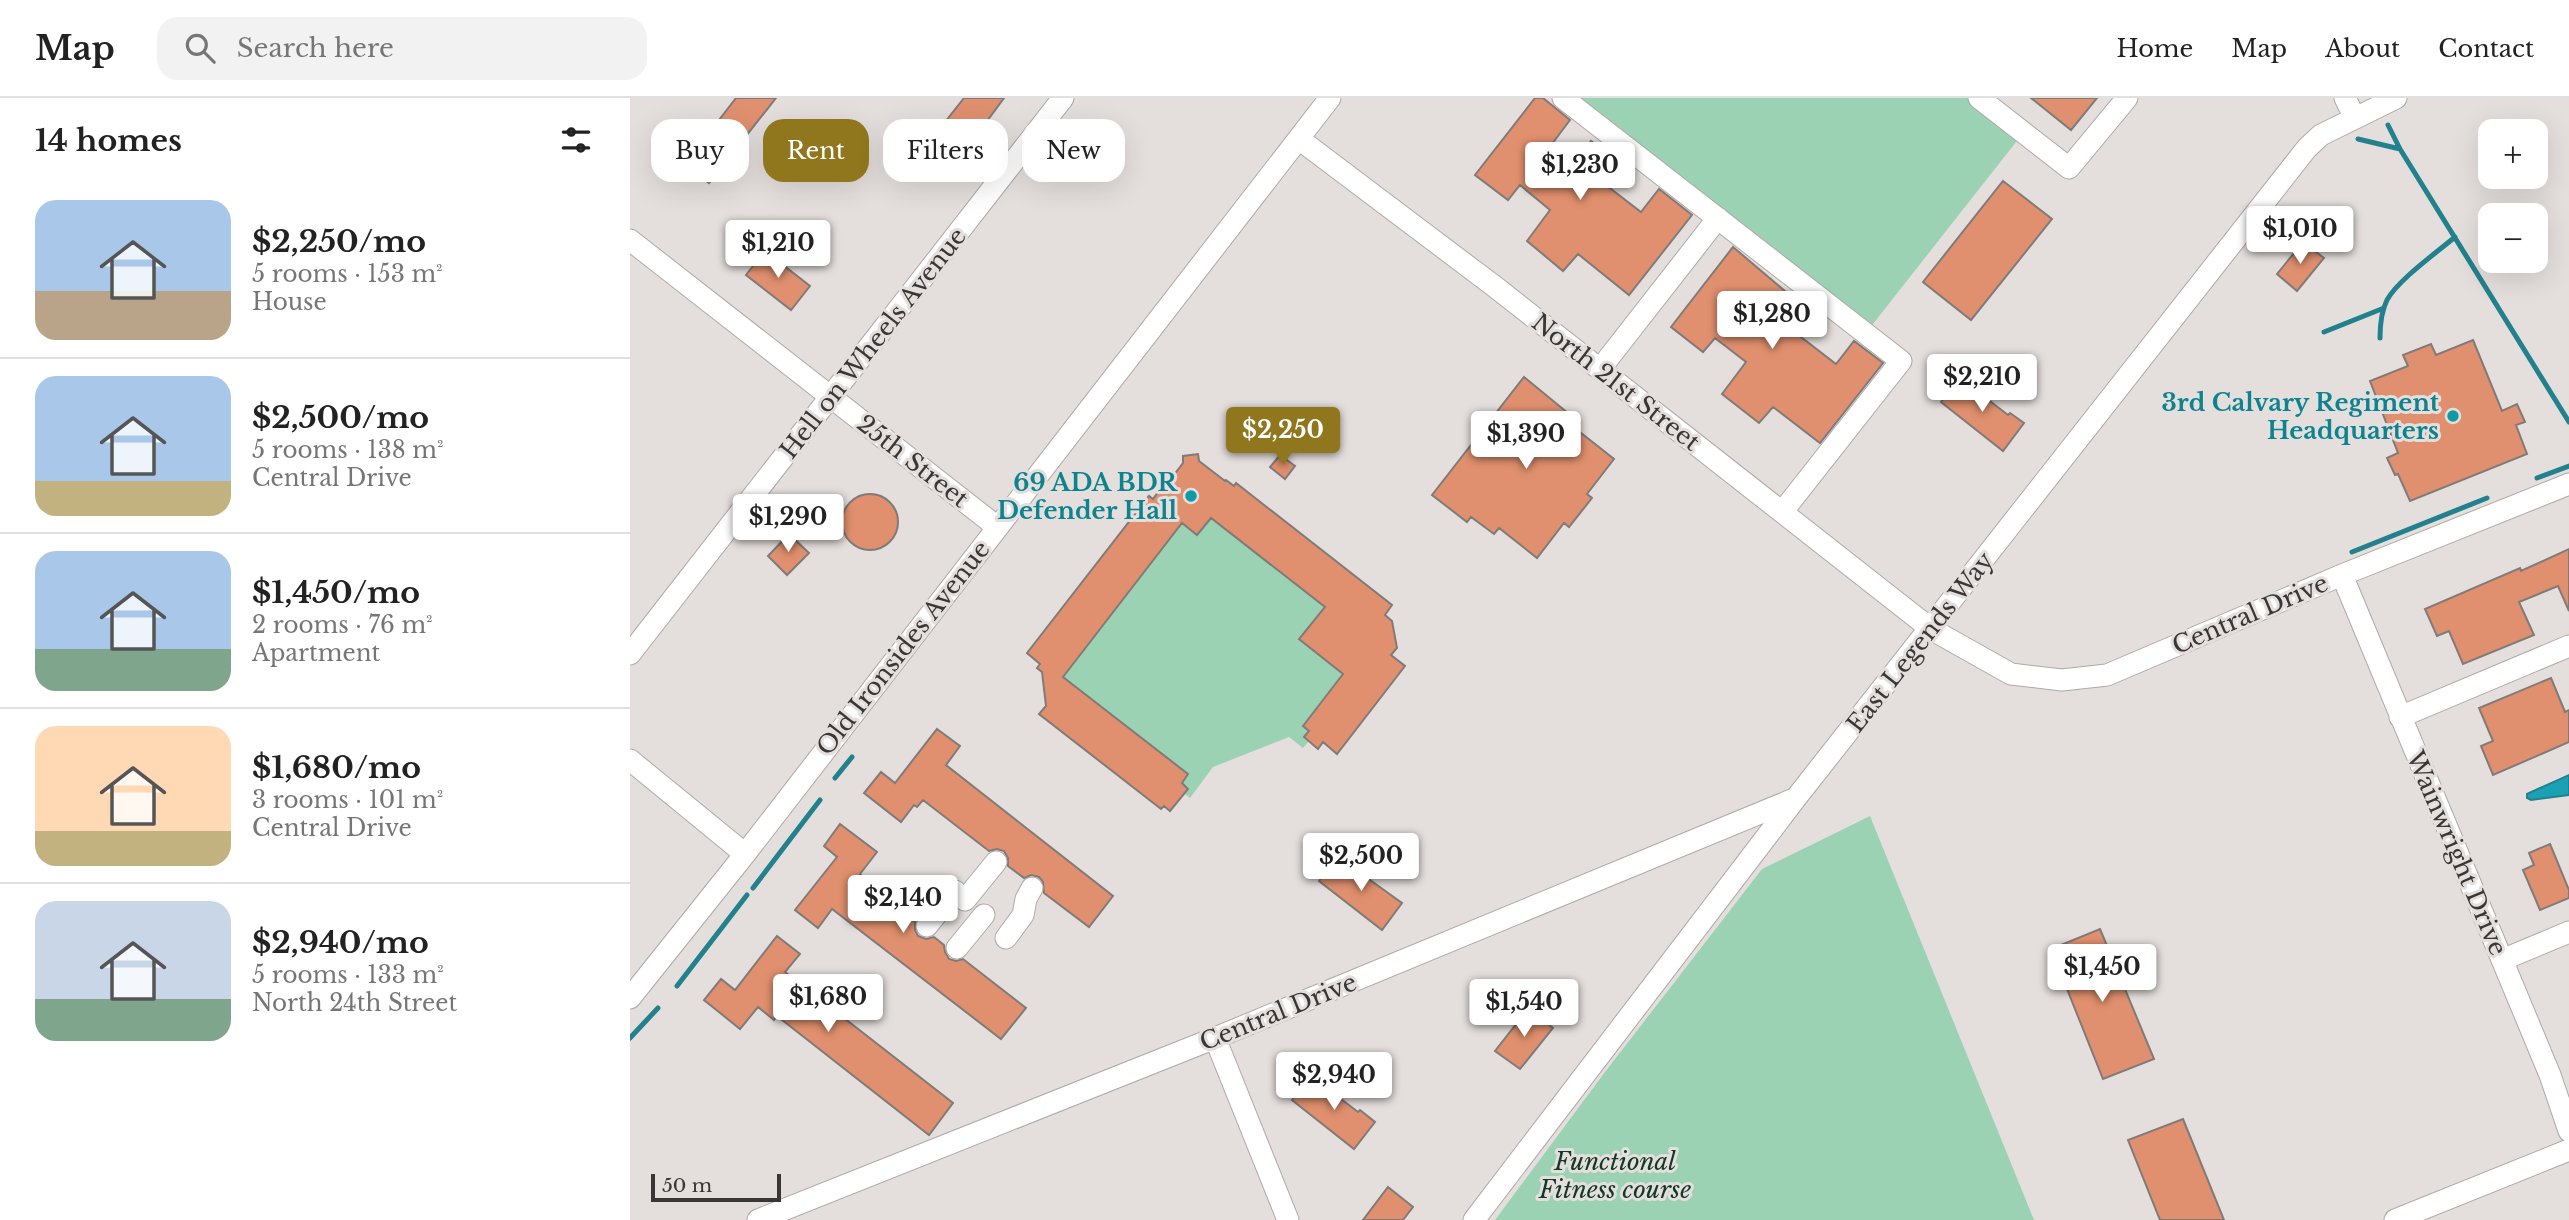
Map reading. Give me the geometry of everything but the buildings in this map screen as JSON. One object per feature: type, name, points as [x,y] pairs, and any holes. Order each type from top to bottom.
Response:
[{"type":"street","name":"Hell on Wheels Avenue","points":[[630,654],[1063,98]]},
{"type":"street","name":"Old Ironsides Avenue","points":[[630,998],[745,854],[996,526],[1330,98]]},
{"type":"street","points":[[1563,98],[1901,361],[1783,511]]},
{"type":"street","points":[[1979,98],[2069,168],[2127,98]]},
{"type":"street","points":[[2346,98],[2355,118]]},
{"type":"street","name":"East Legends Way","points":[[1474,1220],[1796,798],[2307,148],[2321,135],[2396,98]]},
{"type":"street","name":"North 21st Street","points":[[1299,139],[1494,286],[1931,629]]},
{"type":"street","points":[[1600,369],[1718,218]]},
{"type":"street","name":"25th Street","points":[[630,240],[996,526]]},
{"type":"street","name":"Central Drive","points":[[1931,629],[2011,674],[2062,680],[2107,675],[2342,575],[2569,484]]},
{"type":"street","name":"Wainwright Drive","points":[[2342,575],[2550,1075],[2569,1131]]},
{"type":"street","points":[[2400,717],[2569,646]]},
{"type":"street","points":[[630,760],[745,854]]},
{"type":"street","name":"Central Drive","points":[[758,1220],[1215,1038],[1796,798]]},
{"type":"street","points":[[927,926],[996,862]]},
{"type":"street","points":[[1006,938],[1023,915],[1026,898],[1032,888]]},
{"type":"street","points":[[957,948],[984,915]]},
{"type":"street","points":[[2502,960],[2569,932]]},
{"type":"street","points":[[1215,1038],[1288,1220]]},
{"type":"street","points":[[2395,1220],[2569,1150]]},
{"type":"green space","points":[[1574,98],[1969,98],[2020,137],[1869,329]]},
{"type":"green space","points":[[1211,518],[1369,641],[1304,737],[1309,741],[1303,748],[1289,737],[1213,767],[1190,798],[1184,793],[1188,788],[1182,783],[1188,774],[1068,680],[1061,679],[1182,523],[1197,535]]},
{"type":"green space","name":"Functional Fitness course","points":[[1870,816],[2034,1220],[1495,1220],[1762,869]]},
{"type":"water","points":[[2569,775],[2569,795],[2531,800],[2527,798],[2527,794]]},
{"type":"waterway","points":[[2388,125],[2400,149],[2569,422]]},
{"type":"waterway","points":[[2358,139],[2400,149]]},
{"type":"waterway","points":[[2380,338],[2383,309],[2392,292],[2408,275],[2455,237]]},
{"type":"waterway","points":[[2324,332],[2384,308]]},
{"type":"waterway","points":[[2537,478],[2569,466]]},
{"type":"waterway","points":[[2352,552],[2487,498]]},
{"type":"waterway","points":[[835,778],[852,757]]},
{"type":"waterway","points":[[753,888],[820,800]]},
{"type":"waterway","points":[[677,986],[747,895]]},
{"type":"waterway","points":[[630,1038],[658,1008]]},
{"type":"place","name":"3rd Calvary Regiment Headquarters","points":[[2453,416]]},
{"type":"place","name":"69 ADA BDR Defender Hall","points":[[1191,496]]}]
